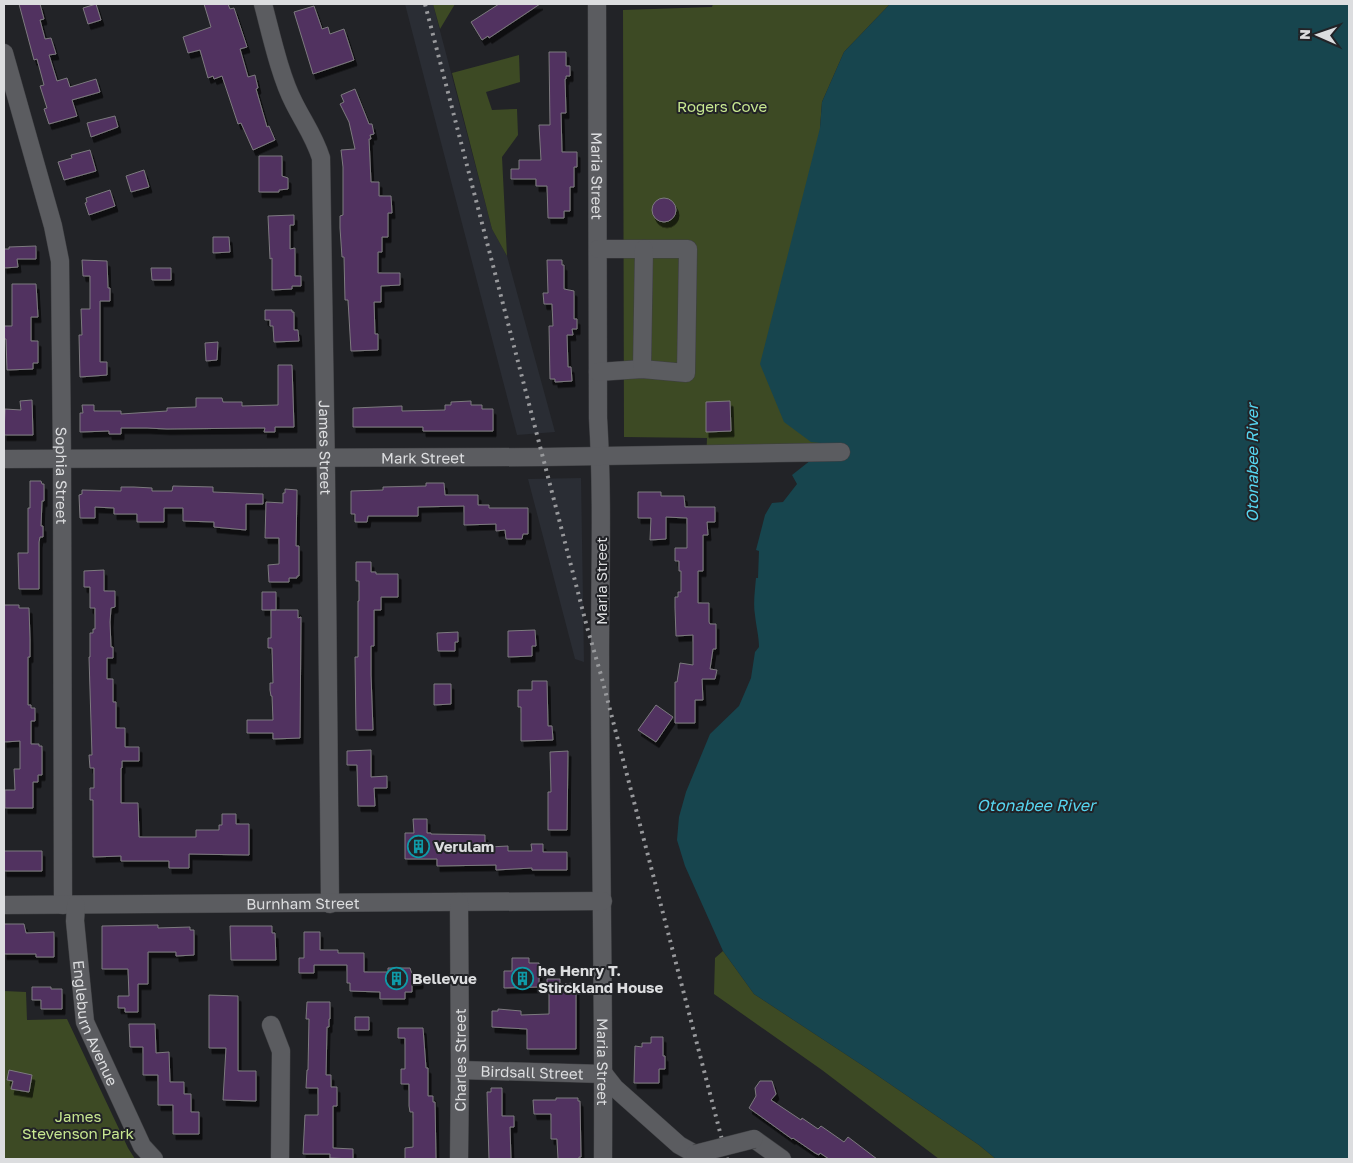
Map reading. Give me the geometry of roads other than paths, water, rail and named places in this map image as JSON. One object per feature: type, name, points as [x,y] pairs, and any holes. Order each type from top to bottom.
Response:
[{"type":"street","name":"James Street","points":[[263,4],[293,103],[315,141],[321,158],[330,904]]},
{"type":"street","name":"Maria Street","points":[[597,4],[603,1159]]},
{"type":"street","name":"Sophia Street","points":[[4,53],[53,226],[60,260],[70,905]]},
{"type":"street","points":[[598,249],[688,249],[686,372],[642,368],[598,372]]},
{"type":"street","points":[[642,368],[644,249]]},
{"type":"street","name":"Mark Street","points":[[4,459],[326,459],[841,452]]},
{"type":"street","name":"Burnham Street","points":[[4,905],[603,901]]},
{"type":"street","name":"Charles Street","points":[[459,902],[459,1159]]},
{"type":"street","name":"Engleburn Avenue","points":[[70,905],[75,921],[85,1022],[142,1146],[154,1159]]},
{"type":"street","points":[[271,1025],[281,1051],[280,1159]]},
{"type":"street","name":"Birdsall Street","points":[[460,1070],[604,1074]]},
{"type":"street","points":[[604,1074],[615,1088],[679,1145],[694,1154],[754,1139],[782,1159]]},
{"type":"water","name":"Otonabee River","points":[[890,4],[1349,4],[1349,1159],[996,1159],[979,1145],[868,1069],[754,994],[723,951],[685,866],[677,840],[679,817],[686,792],[710,734],[739,706],[751,678],[755,652],[759,647],[754,606],[759,551],[756,550],[765,515],[772,503],[783,502],[797,484],[792,475],[811,460],[840,445],[811,442],[784,422],[760,364],[820,128],[822,102],[844,52]]},
{"type":"railway","points":[[425,4],[727,1159]]},
{"type":"place","name":"Verulam","points":[[418,846]]},
{"type":"place","name":"Bellevue","points":[[396,978]]},
{"type":"place","name":"he Henry T. Stirckland House","points":[[522,979]]},
{"type":"park label","name":"Rogers Cove","points":[[722,106]]},
{"type":"park label","name":"James Stevenson Park","points":[[78,1124]]}]
